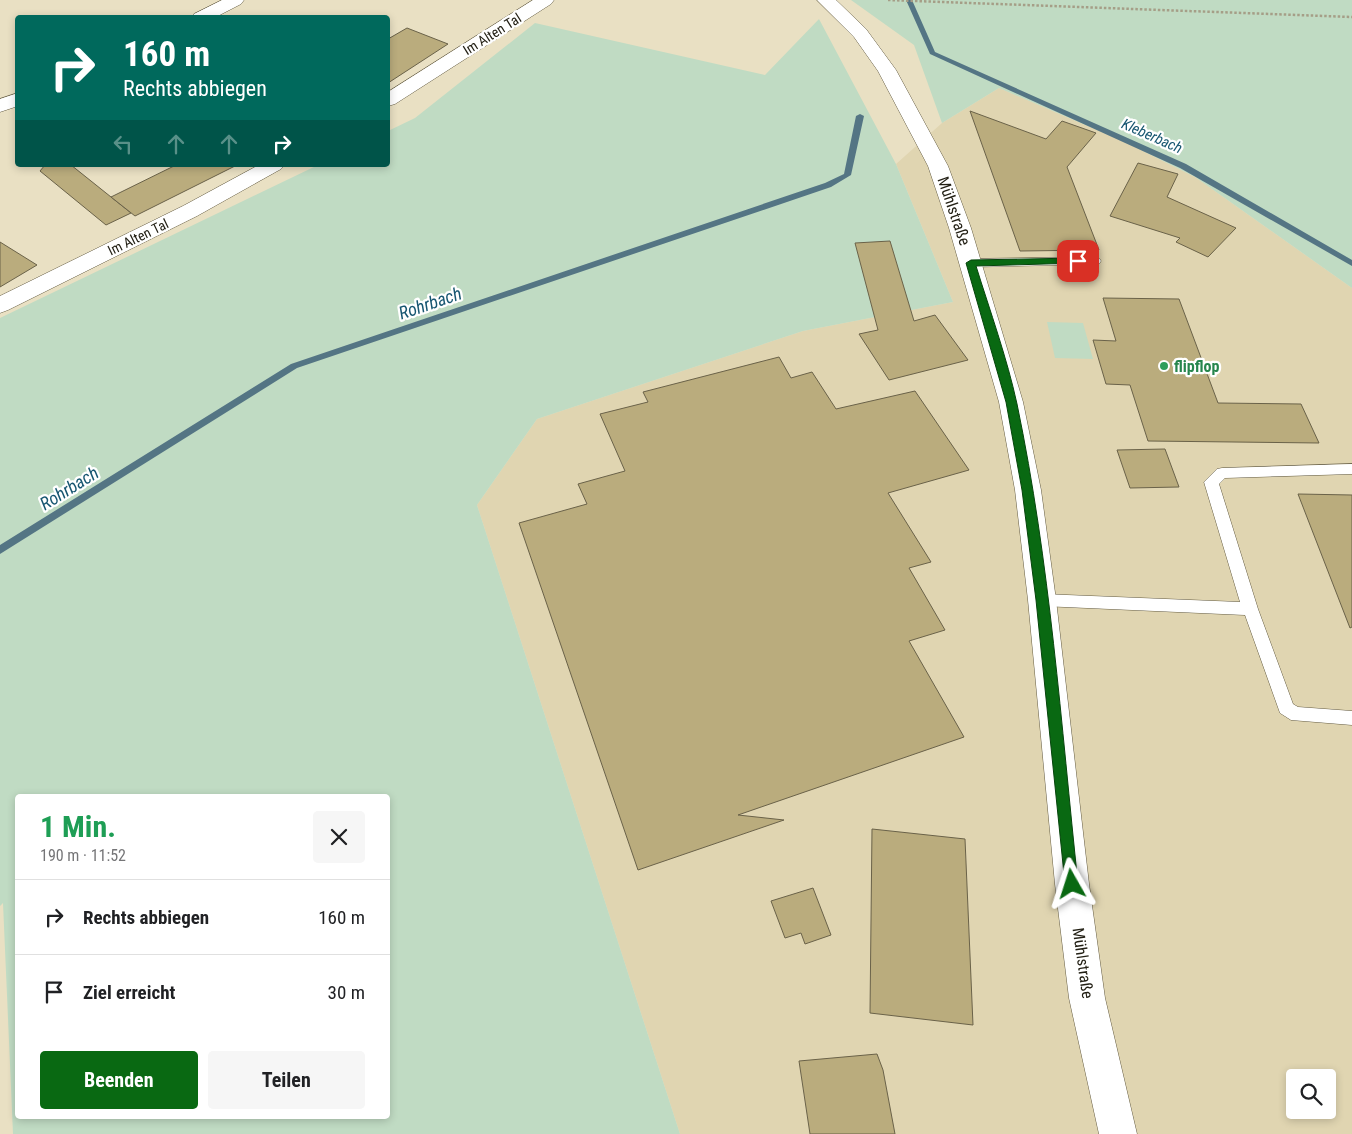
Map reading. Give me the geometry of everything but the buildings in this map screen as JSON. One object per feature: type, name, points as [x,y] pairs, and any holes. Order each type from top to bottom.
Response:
[{"type":"street","points":[[206,15],[235,0]]},
{"type":"street","name":"Im Alten Tal","points":[[390,99],[546,0]]},
{"type":"street","name":"Mühlstraße","points":[[826,0],[860,33],[887,70],[938,166],[971,263],[1011,402],[1028,490],[1042,600],[1072,884],[1087,998],[1118,1134]]},
{"type":"street","points":[[0,106],[15,100]]},
{"type":"street","name":"Im Alten Tal","points":[[0,305],[190,211],[270,167]]},
{"type":"lane","points":[[971,263],[1095,261]]},
{"type":"lane","points":[[1352,470],[1222,473],[1211,482],[1250,609],[1286,708],[1291,713],[1352,718]]},
{"type":"lane","points":[[1042,600],[1250,609]]},
{"type":"path","points":[[888,0],[1352,16]]},
{"type":"shaded area","points":[[999,88],[1125,142],[1195,177],[1352,288],[1352,1134],[680,1134],[477,505],[537,419],[803,331],[953,302],[896,164],[942,123]]},
{"type":"green space","points":[[851,0],[1352,0],[1352,288],[1195,177],[1125,142],[999,88],[942,123],[914,45]]},
{"type":"green space","points":[[819,19],[896,164],[953,302],[803,331],[537,419],[477,505],[680,1134],[13,1134],[3,903],[0,906],[0,318],[314,167],[390,167],[390,130],[415,118],[535,23],[765,75]]},
{"type":"green space","points":[[1047,322],[1083,323],[1093,359],[1055,358]]},
{"type":"waterway","name":"Kleberbach","points":[[909,0],[932,53],[1183,166],[1352,263]]},
{"type":"waterway","name":"Rohrbach","points":[[0,550],[294,366],[828,185],[847,175],[860,116]]},
{"type":"place","name":"flipflop","points":[[1164,366]]},
{"type":"route","points":[[1072,884],[1042,600],[1028,490],[1011,402],[971,263],[1078,261]]}]
